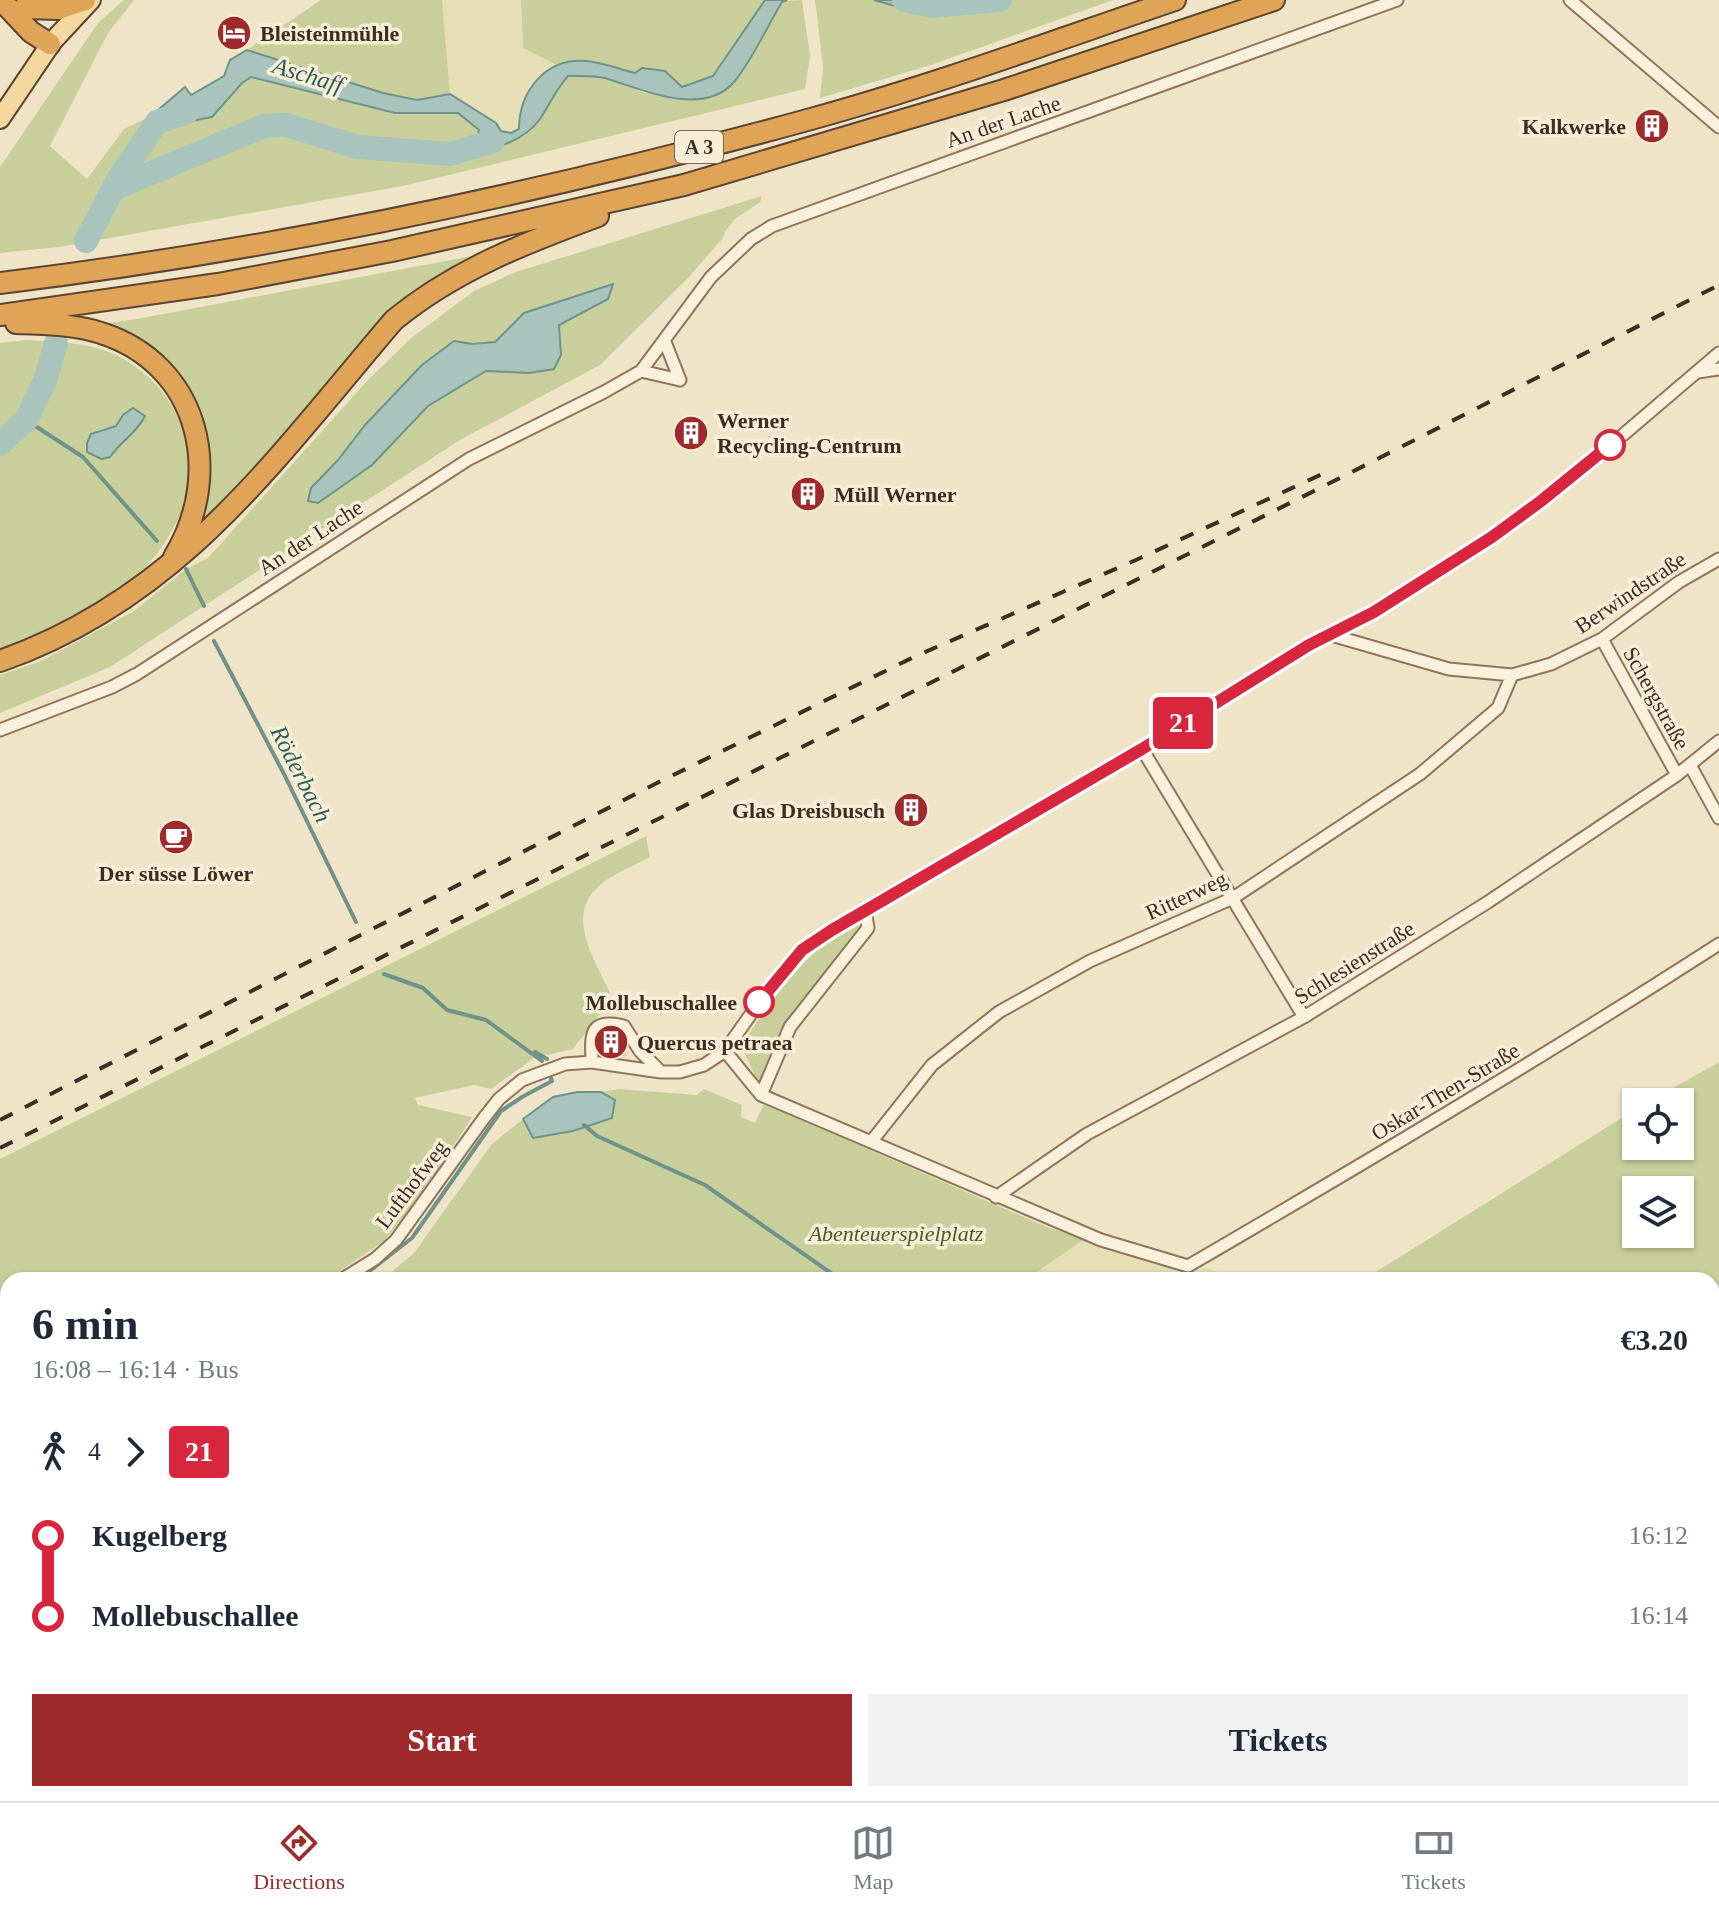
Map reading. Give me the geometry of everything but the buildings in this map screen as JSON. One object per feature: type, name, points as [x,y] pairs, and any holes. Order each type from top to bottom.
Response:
[{"type":"highway","points":[[1,0],[31,32],[51,43]]},
{"type":"highway","points":[[17,4],[58,9],[88,0]]},
{"type":"highway","name":"A 3","points":[[0,283],[129,268],[213,254],[557,184],[811,119],[969,70],[1175,0]]},
{"type":"highway","name":"A 3","points":[[0,315],[204,287],[290,271],[684,185],[1004,90],[1274,0]]},
{"type":"highway","points":[[17,4],[46,24],[51,43]]},
{"type":"highway","points":[[0,661],[35,649],[112,608],[167,569],[244,498],[394,320],[419,300],[499,254],[684,185]]},
{"type":"highway","points":[[0,323],[44,324],[99,332],[137,350],[182,396],[193,416],[198,439],[200,481],[192,521],[167,569]]},
{"type":"main road","points":[[0,119],[51,43],[88,0]]},
{"type":"street","name":"An der Lache","points":[[0,730],[112,687],[137,674],[469,459],[641,371],[711,277],[732,256],[772,226],[1397,0]]},
{"type":"street","points":[[1570,0],[1719,127]]},
{"type":"street","points":[[641,371],[680,380],[665,342]]},
{"type":"street","points":[[996,1197],[761,1095],[725,1051],[765,994],[802,950],[865,909],[1142,749],[1309,645],[1374,612],[1492,537],[1624,434],[1719,353]]},
{"type":"street","points":[[1693,373],[1719,369]]},
{"type":"street","name":"Berwindstraße","points":[[1331,635],[1449,669],[1512,675],[1551,664],[1602,639],[1679,582],[1719,559]]},
{"type":"street","name":"Schergstraße","points":[[1602,639],[1677,775]]},
{"type":"street","name":"Ritterweg","points":[[871,1142],[932,1065],[999,1012],[1090,961],[1233,898],[1420,774],[1498,708],[1512,675]]},
{"type":"street","name":"Schlesienstraße","points":[[996,1197],[1087,1134],[1304,1017],[1488,902],[1677,775],[1719,741]]},
{"type":"street","points":[[1142,749],[1304,1017]]},
{"type":"street","name":"Schergstraße","points":[[1690,765],[1719,818]]},
{"type":"street","points":[[761,1095],[790,1027],[868,928],[865,909]]},
{"type":"street","name":"Oskar-Then-Straße","points":[[996,1197],[1101,1240],[1188,1266],[1369,1161],[1719,944]]},
{"type":"street","points":[[592,1062],[591,1034],[598,1025],[609,1022],[624,1026],[640,1051],[661,1072]]},
{"type":"street","name":"Lufthofweg","points":[[354,1272],[375,1259],[396,1240],[499,1099],[522,1080],[565,1064],[592,1062],[680,1072],[704,1065],[725,1051]]},
{"type":"shaded area","points":[[442,0],[521,0],[523,47],[557,65],[530,85],[519,114],[519,129],[511,133],[501,131],[496,123],[450,94]]},
{"type":"shaded area","points":[[1084,1239],[1184,1272],[1037,1272]]},
{"type":"shaded area","points":[[1205,1268],[1218,1272],[1191,1272]]},
{"type":"green space","points":[[124,0],[134,0],[108,33],[50,146],[87,179],[124,129],[151,116],[165,126],[212,117],[251,77],[395,113],[458,113],[479,130],[477,139],[469,144],[467,152],[489,151],[540,119],[554,91],[568,76],[602,77],[645,93],[734,82],[782,1],[802,0],[810,56],[805,89],[403,186],[59,247],[0,253],[0,167],[98,23]]},
{"type":"green space","points":[[321,0],[442,0],[450,94],[417,100],[383,93],[247,50]]},
{"type":"green space","points":[[521,0],[765,0],[713,76],[682,87],[585,61],[557,65],[523,48]]},
{"type":"green space","points":[[815,0],[874,0],[916,12],[950,11],[954,4],[952,0],[1113,0],[931,65],[820,98],[823,67]]},
{"type":"green space","points":[[762,196],[760,202],[735,219],[723,238],[688,278],[600,365],[460,440],[110,667],[0,713],[0,675],[41,661],[134,611],[186,569],[208,558],[366,382],[410,339],[474,291],[516,272]],"holes":[[[575,315],[559,325],[561,355],[529,373],[486,371],[428,406],[372,465],[318,503],[311,488],[397,393],[454,341],[472,344],[495,342],[506,329]]]},
{"type":"green space","points":[[488,253],[410,292],[385,315],[239,490],[193,537],[206,498],[211,469],[209,441],[198,407],[180,376],[155,351],[135,338],[101,324]]},
{"type":"green space","points":[[26,340],[84,345],[116,355],[135,366],[165,396],[176,414],[184,433],[189,475],[186,497],[174,528],[139,575],[92,608],[0,651],[0,343]],"holes":[[[116,426],[124,440],[110,457],[98,430]]]},
{"type":"green space","points":[[646,836],[650,857],[600,885],[589,897],[584,910],[586,938],[610,993],[602,1000],[603,1010],[573,1049],[534,1058],[491,1089],[474,1085],[415,1098],[418,1105],[472,1117],[421,1196],[384,1241],[339,1272],[0,1272],[0,1159]]},
{"type":"green space","points":[[855,922],[861,928],[779,1033],[758,1083],[742,1047],[753,1028],[777,993],[805,962]]},
{"type":"green space","points":[[605,1030],[621,1033],[627,1043],[626,1057],[602,1052],[599,1041]]},
{"type":"green space","points":[[1719,1062],[1719,1272],[1376,1272],[1622,1118],[1622,1160],[1694,1160],[1694,1088],[1673,1088]]},
{"type":"green space","name":"Abenteuerspielplatz","points":[[619,1089],[697,1095],[704,1089],[742,1105],[741,1117],[755,1123],[764,1104],[1047,1227],[1084,1239],[1037,1272],[391,1272],[414,1253],[492,1144],[523,1119],[533,1138],[597,1124],[615,1100],[601,1092]]},
{"type":"water","points":[[765,0],[787,0],[782,2],[740,74],[721,93],[706,98],[671,98],[605,78],[568,76],[540,119],[526,133],[497,147],[477,152],[467,153],[479,130],[458,113],[395,113],[251,77],[212,117],[165,126],[151,116],[185,87],[191,95],[224,76],[230,60],[247,50],[383,93],[417,100],[450,94],[496,123],[501,131],[511,133],[519,129],[520,115],[530,90],[547,71],[558,65],[585,61],[635,73],[642,68],[665,71],[682,87],[713,76]]},
{"type":"water","points":[[874,0],[952,0],[954,4],[950,11],[916,12]]},
{"type":"water","points":[[613,284],[608,299],[559,325],[561,355],[554,369],[529,373],[486,371],[428,406],[372,465],[318,503],[308,501],[311,488],[365,425],[422,365],[454,341],[472,344],[495,342],[524,313]]},
{"type":"water","points":[[133,408],[145,416],[110,457],[101,459],[87,452],[91,434],[116,426],[123,415]]},
{"type":"water","points":[[577,1092],[601,1092],[615,1100],[612,1118],[573,1131],[533,1138],[523,1119],[553,1097]]},
{"type":"waterway","name":"Aschaff","points":[[904,0],[933,6],[1000,0]]},
{"type":"waterway","name":"Aschaff","points":[[86,241],[120,176],[157,122],[187,112]]},
{"type":"waterway","name":"Aschaff","points":[[113,189],[264,126],[286,125],[358,147],[450,154],[493,141]]},
{"type":"waterway","name":"Aschaff","points":[[0,444],[26,420],[45,381],[56,343]]},
{"type":"waterway","name":"Röderbach","points":[[26,420],[83,457],[157,541]]},
{"type":"waterway","name":"Röderbach","points":[[186,569],[204,606]]},
{"type":"waterway","name":"Röderbach","points":[[214,641],[284,774],[356,922]]},
{"type":"waterway","name":"Röderbach","points":[[384,974],[423,988],[447,1010],[486,1020],[542,1061]]},
{"type":"waterway","name":"Röderbach","points":[[535,1052],[547,1059]]},
{"type":"waterway","points":[[368,1272],[412,1238],[501,1111],[552,1081],[551,1078]]},
{"type":"waterway","points":[[584,1125],[597,1136],[705,1185],[830,1272]]},
{"type":"railway","points":[[0,1148],[1338,479],[1719,285]]},
{"type":"railway","points":[[0,1120],[657,783],[916,656],[1331,470]]},
{"type":"bus line","name":"21","points":[[759,1002],[802,950],[832,930],[1142,749],[1309,645],[1374,612],[1492,537],[1610,445]]},
{"type":"place","name":"Bleisteinmühle","points":[[234,33]]},
{"type":"place","name":"Kalkwerke","points":[[1652,126]]},
{"type":"place","name":"Werner Recycling-Centrum","points":[[691,433]]},
{"type":"place","name":"Müll Werner","points":[[808,494]]},
{"type":"place","name":"Glas Dreisbusch","points":[[911,810]]},
{"type":"place","name":"Der süsse Löwer","points":[[176,837]]},
{"type":"place","name":"Mollebuschallee","points":[[759,1002]]},
{"type":"place","name":"Quercus petraea","points":[[611,1042]]}]
